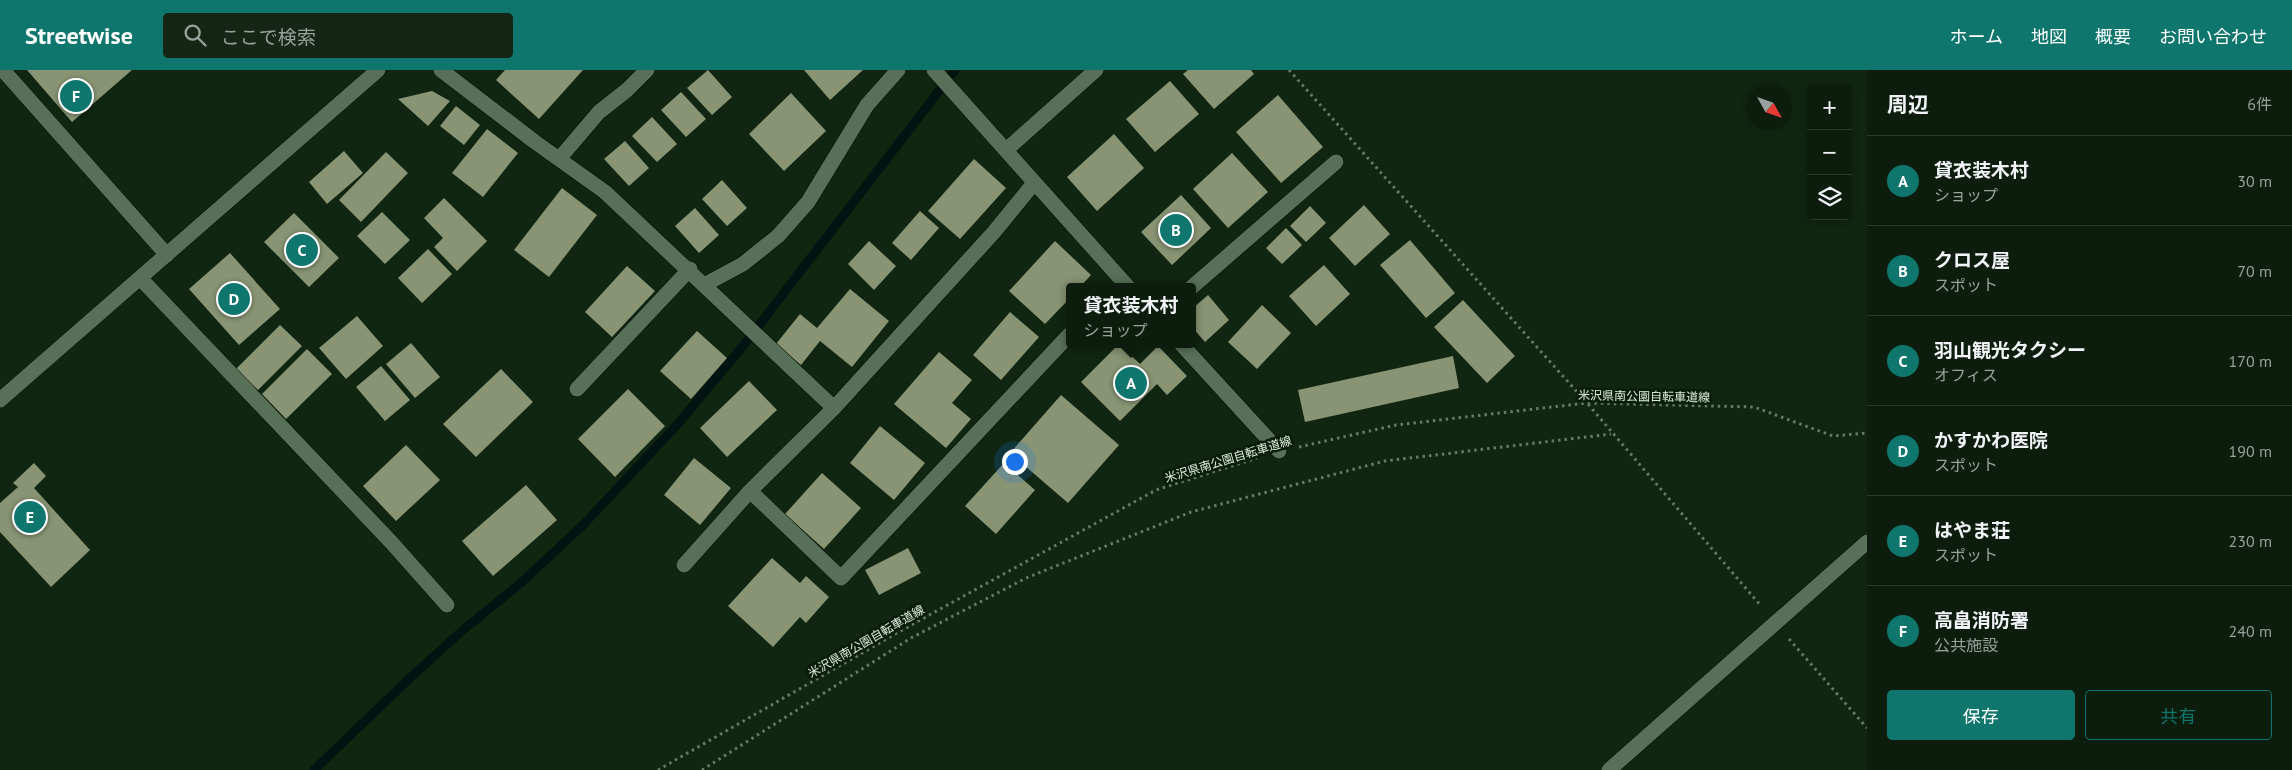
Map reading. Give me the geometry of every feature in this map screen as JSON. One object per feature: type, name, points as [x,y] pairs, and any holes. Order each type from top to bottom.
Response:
[{"type":"street","points":[[3,70],[166,255]]},
{"type":"street","points":[[0,400],[378,70]]},
{"type":"street","points":[[441,70],[606,192],[690,269],[704,285],[834,408]]},
{"type":"street","points":[[559,159],[599,112],[627,90],[647,70]]},
{"type":"street","points":[[704,285],[743,264],[778,236],[808,202],[866,105],[898,70]]},
{"type":"street","points":[[934,70],[1006,150],[1120,283]]},
{"type":"street","points":[[1006,150],[1096,70]]},
{"type":"street","points":[[1196,284],[1336,162]]},
{"type":"street","points":[[684,564],[750,491],[834,408],[994,232],[1034,183]]},
{"type":"street","points":[[577,389],[690,269]]},
{"type":"street","points":[[140,278],[391,542],[447,605]]},
{"type":"street","points":[[750,491],[841,578],[1066,338]]},
{"type":"street","points":[[1185,348],[1278,451]]},
{"type":"street","points":[[1609,770],[1867,542]]},
{"type":"path","points":[[1289,70],[1586,403],[1867,728]]},
{"type":"path","name":"米沢県南公園自転車道線","points":[[658,770],[904,629],[1156,490],[1278,451],[1396,425],[1586,403],[1754,407],[1833,436],[1867,433]]},
{"type":"path","points":[[702,770],[911,638],[1026,578],[1191,512],[1385,460],[1611,434]]},
{"type":"building","points":[[27,70],[132,70],[72,122]]},
{"type":"building","points":[[505,70],[583,70],[539,119],[496,80]]},
{"type":"building","points":[[708,70],[732,97],[712,115],[687,88]]},
{"type":"building","points":[[804,70],[863,70],[830,100]]},
{"type":"building","points":[[1188,70],[1251,70],[1254,74],[1214,109],[1183,74]]},
{"type":"building","points":[[1170,81],[1199,114],[1155,152],[1126,119]]},
{"type":"building","points":[[432,91],[450,101],[428,126],[398,99]]},
{"type":"building","points":[[681,92],[706,119],[686,137],[661,110]]},
{"type":"building","points":[[791,93],[826,131],[784,171],[749,134]]},
{"type":"building","points":[[1278,95],[1323,147],[1281,183],[1236,132]]},
{"type":"building","points":[[456,106],[480,125],[464,145],[440,126]]},
{"type":"building","points":[[652,117],[677,144],[657,162],[632,136]]},
{"type":"building","points":[[487,129],[518,153],[483,197],[452,173]]},
{"type":"building","points":[[1114,134],[1144,168],[1097,211],[1067,177]]},
{"type":"building","points":[[625,141],[649,168],[629,186],[604,159]]},
{"type":"building","points":[[344,151],[363,173],[327,204],[309,182]]},
{"type":"building","points":[[386,152],[408,173],[361,222],[339,200]]},
{"type":"building","points":[[1232,153],[1268,192],[1228,228],[1193,189]]},
{"type":"building","points":[[974,159],[1006,188],[960,239],[928,211]]},
{"type":"building","points":[[722,180],[747,208],[727,226],[702,199]]},
{"type":"building","points":[[562,188],[597,215],[549,277],[514,250]]},
{"type":"building","points":[[1181,195],[1211,228],[1172,265],[1141,232]]},
{"type":"building","points":[[444,198],[487,241],[457,271],[434,247],[443,238],[424,218]]},
{"type":"building","points":[[1364,205],[1390,234],[1355,266],[1329,238]]},
{"type":"building","points":[[1310,206],[1326,223],[1306,242],[1290,226]]},
{"type":"building","points":[[695,208],[719,235],[699,253],[675,226]]},
{"type":"building","points":[[920,211],[939,228],[911,260],[892,243]]},
{"type":"building","points":[[382,212],[410,240],[385,264],[357,236]]},
{"type":"building","points":[[294,213],[339,258],[309,287],[264,242]]},
{"type":"building","points":[[1286,228],[1302,245],[1282,264],[1266,248]]},
{"type":"building","points":[[1410,240],[1455,293],[1426,318],[1380,265]]},
{"type":"building","points":[[869,241],[896,266],[874,290],[848,264]]},
{"type":"building","points":[[1055,241],[1091,275],[1084,283],[1066,283],[1066,302],[1045,324],[1009,291]]},
{"type":"building","points":[[428,249],[452,274],[422,303],[398,278]]},
{"type":"building","points":[[230,253],[280,309],[239,345],[189,289]]},
{"type":"building","points":[[1324,265],[1350,294],[1316,326],[1289,296]]},
{"type":"building","points":[[627,266],[655,291],[612,337],[585,312]]},
{"type":"building","points":[[850,289],[889,321],[852,367],[820,341],[801,365],[776,344],[800,314],[817,328]]},
{"type":"building","points":[[1208,295],[1229,320],[1205,342],[1196,332],[1196,306]]},
{"type":"building","points":[[1463,300],[1515,356],[1487,383],[1434,327]]},
{"type":"building","points":[[1262,305],[1291,333],[1257,369],[1228,342]]},
{"type":"building","points":[[1010,312],[1039,337],[1001,380],[973,355]]},
{"type":"building","points":[[357,316],[383,346],[346,379],[319,348]]},
{"type":"building","points":[[280,325],[302,346],[258,390],[236,369]]},
{"type":"building","points":[[697,331],[727,358],[691,399],[660,371]]},
{"type":"building","points":[[411,343],[440,377],[415,398],[386,364]]},
{"type":"building","points":[[1115,348],[1123,348],[1140,364],[1156,348],[1160,348],[1187,376],[1167,395],[1157,384],[1120,421],[1081,382]]},
{"type":"building","points":[[307,349],[332,374],[286,419],[262,394]]},
{"type":"building","points":[[939,352],[972,380],[952,403],[971,419],[946,448],[894,404]]},
{"type":"building","points":[[1453,356],[1459,388],[1305,422],[1298,390]]},
{"type":"building","points":[[381,366],[410,400],[385,421],[356,387]]},
{"type":"building","points":[[501,369],[533,402],[476,457],[443,424]]},
{"type":"building","points":[[749,381],[777,410],[727,457],[700,428]]},
{"type":"building","points":[[628,389],[665,426],[615,477],[578,439]]},
{"type":"building","points":[[1061,395],[1119,445],[1068,503],[1010,453]]},
{"type":"building","points":[[880,426],[925,463],[894,500],[850,463]]},
{"type":"building","points":[[406,445],[440,480],[396,521],[363,486]]},
{"type":"building","points":[[694,458],[731,488],[700,525],[664,495]]},
{"type":"building","points":[[34,463],[46,476],[34,488],[90,550],[51,587],[0,532],[0,503],[18,487],[13,483]]},
{"type":"building","points":[[1004,463],[1035,490],[996,534],[965,506]]},
{"type":"building","points":[[822,473],[861,508],[824,549],[785,514]]},
{"type":"building","points":[[526,485],[557,520],[493,576],[462,541]]},
{"type":"building","points":[[908,548],[921,573],[879,595],[865,570]]},
{"type":"building","points":[[772,558],[800,583],[806,576],[829,597],[806,623],[800,617],[773,647],[728,606]]},
{"type":"waterway","points":[[314,770],[411,677],[463,630],[522,582],[584,524],[676,426],[743,346],[955,70]]},
{"type":"place","name":"高畠消防署","points":[[76,96]]},
{"type":"place","name":"クロス屋","points":[[1176,230]]},
{"type":"place","name":"羽山観光タクシー","points":[[302,250]]},
{"type":"place","name":"かすかわ医院","points":[[234,299]]},
{"type":"place","name":"貸衣装木村","points":[[1131,383]]},
{"type":"place","name":"はやま荘","points":[[30,517]]}]
